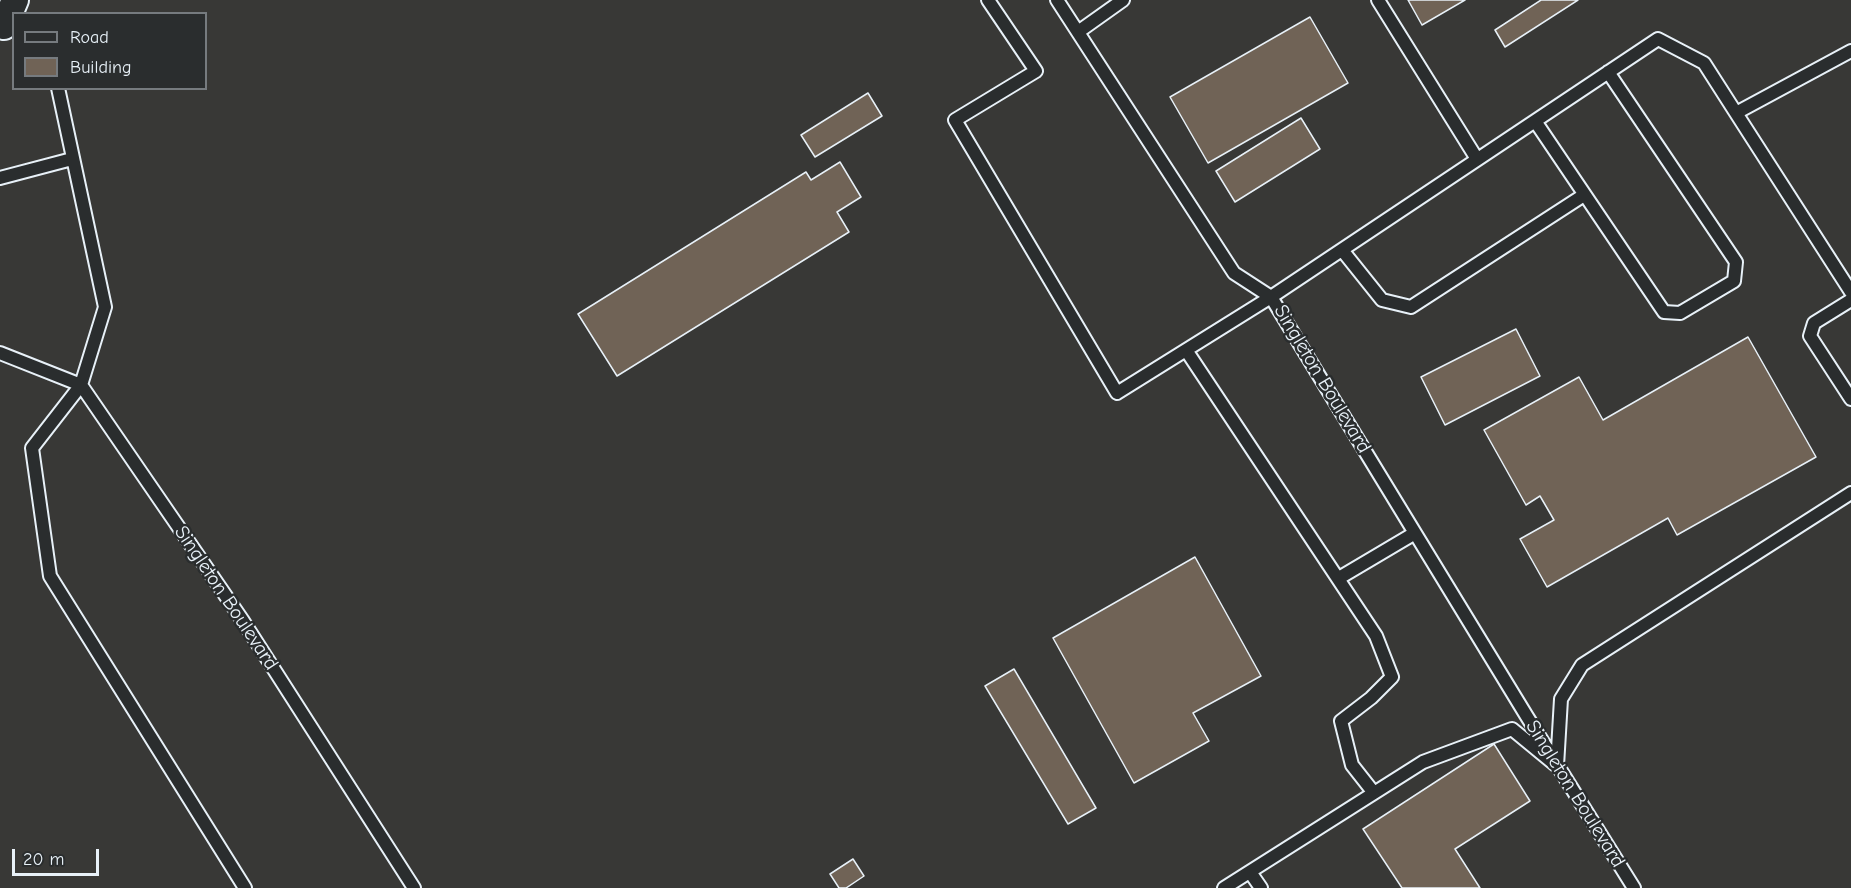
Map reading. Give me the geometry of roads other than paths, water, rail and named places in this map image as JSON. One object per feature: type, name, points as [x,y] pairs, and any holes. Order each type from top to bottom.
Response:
[{"type":"lane","name":"Singleton Boulevard","points":[[988,0],[1036,71],[955,120],[1117,393],[1272,297],[1634,888]]},
{"type":"lane","points":[[1057,0],[1234,273],[1272,297],[1658,39],[1704,63],[1851,292]]},
{"type":"lane","points":[[1078,32],[1123,0]]},
{"type":"lane","points":[[1378,0],[1477,159]]},
{"type":"lane","points":[[1736,112],[1851,51]]},
{"type":"lane","points":[[1535,121],[1664,312],[1680,313],[1734,281],[1736,262],[1608,72]]},
{"type":"lane","points":[[58,90],[105,307],[81,385],[32,448],[50,576],[245,888]]},
{"type":"lane","points":[[0,178],[72,159]]},
{"type":"lane","points":[[1342,250],[1382,300],[1412,307],[1584,195]]},
{"type":"lane","points":[[1851,300],[1814,323],[1810,336],[1851,399]]},
{"type":"lane","points":[[1186,350],[1376,636],[1392,677],[1371,698],[1341,721],[1352,765],[1374,793]]},
{"type":"lane","points":[[0,353],[81,385]]},
{"type":"lane","name":"Singleton Boulevard","points":[[81,385],[243,621],[414,888]]},
{"type":"lane","points":[[1557,765],[1561,699],[1582,665],[1851,493]]},
{"type":"lane","points":[[1339,578],[1415,533]]},
{"type":"lane","points":[[1224,888],[1423,762],[1512,729],[1557,765]]},
{"type":"lane","points":[[1250,872],[1261,888]]}]
